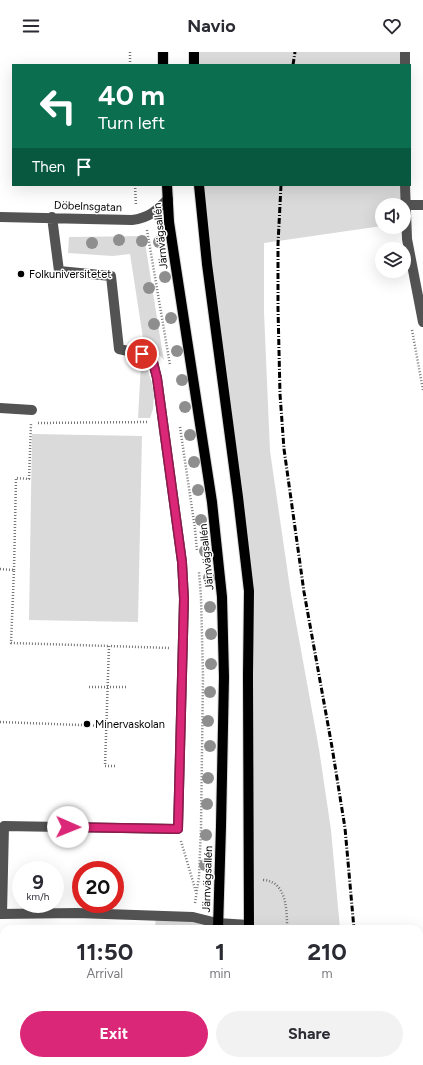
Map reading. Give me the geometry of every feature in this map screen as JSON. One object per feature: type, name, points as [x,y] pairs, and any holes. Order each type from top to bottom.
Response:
[{"type":"main road","points":[[162,52],[163,64]]},
{"type":"main road","points":[[194,52],[194,64]]},
{"type":"main road","name":"Järnvägsallén","points":[[167,186],[169,222],[212,502],[222,597],[224,685],[217,925]]},
{"type":"main road","points":[[199,186],[207,264],[249,591],[249,925]]},
{"type":"street","points":[[405,52],[405,64]]},
{"type":"street","points":[[405,186],[405,198]]},
{"type":"street","name":"Döbelnsgatan","points":[[0,217],[132,220],[141,219],[151,214],[168,199]]},
{"type":"street","points":[[411,205],[423,205]]},
{"type":"street","points":[[52,217],[59,272],[110,276],[119,349],[142,354],[153,362],[157,378],[182,562],[184,599],[178,829],[4,826],[1,914],[77,913],[193,917],[214,925]]},
{"type":"street","points":[[407,234],[423,322]]},
{"type":"street","points":[[0,408],[32,410]]},
{"type":"path","points":[[130,52],[130,64]]},
{"type":"path","points":[[163,423],[31,423],[29,479],[16,478],[11,643],[183,648]]},
{"type":"path","points":[[0,570],[14,570]]},
{"type":"path","points":[[109,646],[105,766],[115,766]]},
{"type":"path","points":[[90,687],[126,687]]},
{"type":"path","points":[[0,722],[106,726]]},
{"type":"path","points":[[178,829],[196,894]]},
{"type":"path","points":[[266,880],[277,885],[285,898],[287,925]]},
{"type":"shaded area","points":[[194,52],[405,52],[405,64],[194,64]]},
{"type":"shaded area","points":[[199,186],[404,186],[404,198],[375,198],[375,227],[264,243],[264,312],[270,451],[291,595],[319,749],[331,830],[340,925],[249,925],[249,591]]},
{"type":"shaded area","points":[[144,236],[164,360],[143,338],[130,254],[113,256],[68,253],[69,237]]},
{"type":"shaded area","points":[[141,364],[147,368],[154,395],[153,409],[150,418],[138,418]]},
{"type":"shaded area","points":[[32,434],[142,436],[138,622],[29,620]]},
{"type":"shaded area","points":[[156,915],[249,925],[155,925]]},
{"type":"railway","points":[[293,64],[295,52]]},
{"type":"railway","points":[[281,186],[278,244],[278,308],[280,394],[284,449],[304,592],[345,828],[354,925]]},
{"type":"place","name":"Folkuniversitetet","points":[[21,274]]},
{"type":"place","name":"Minervaskolan","points":[[87,724]]},
{"type":"route","points":[[68,827],[178,829],[184,599],[182,562],[157,378],[153,362],[142,354]]}]
